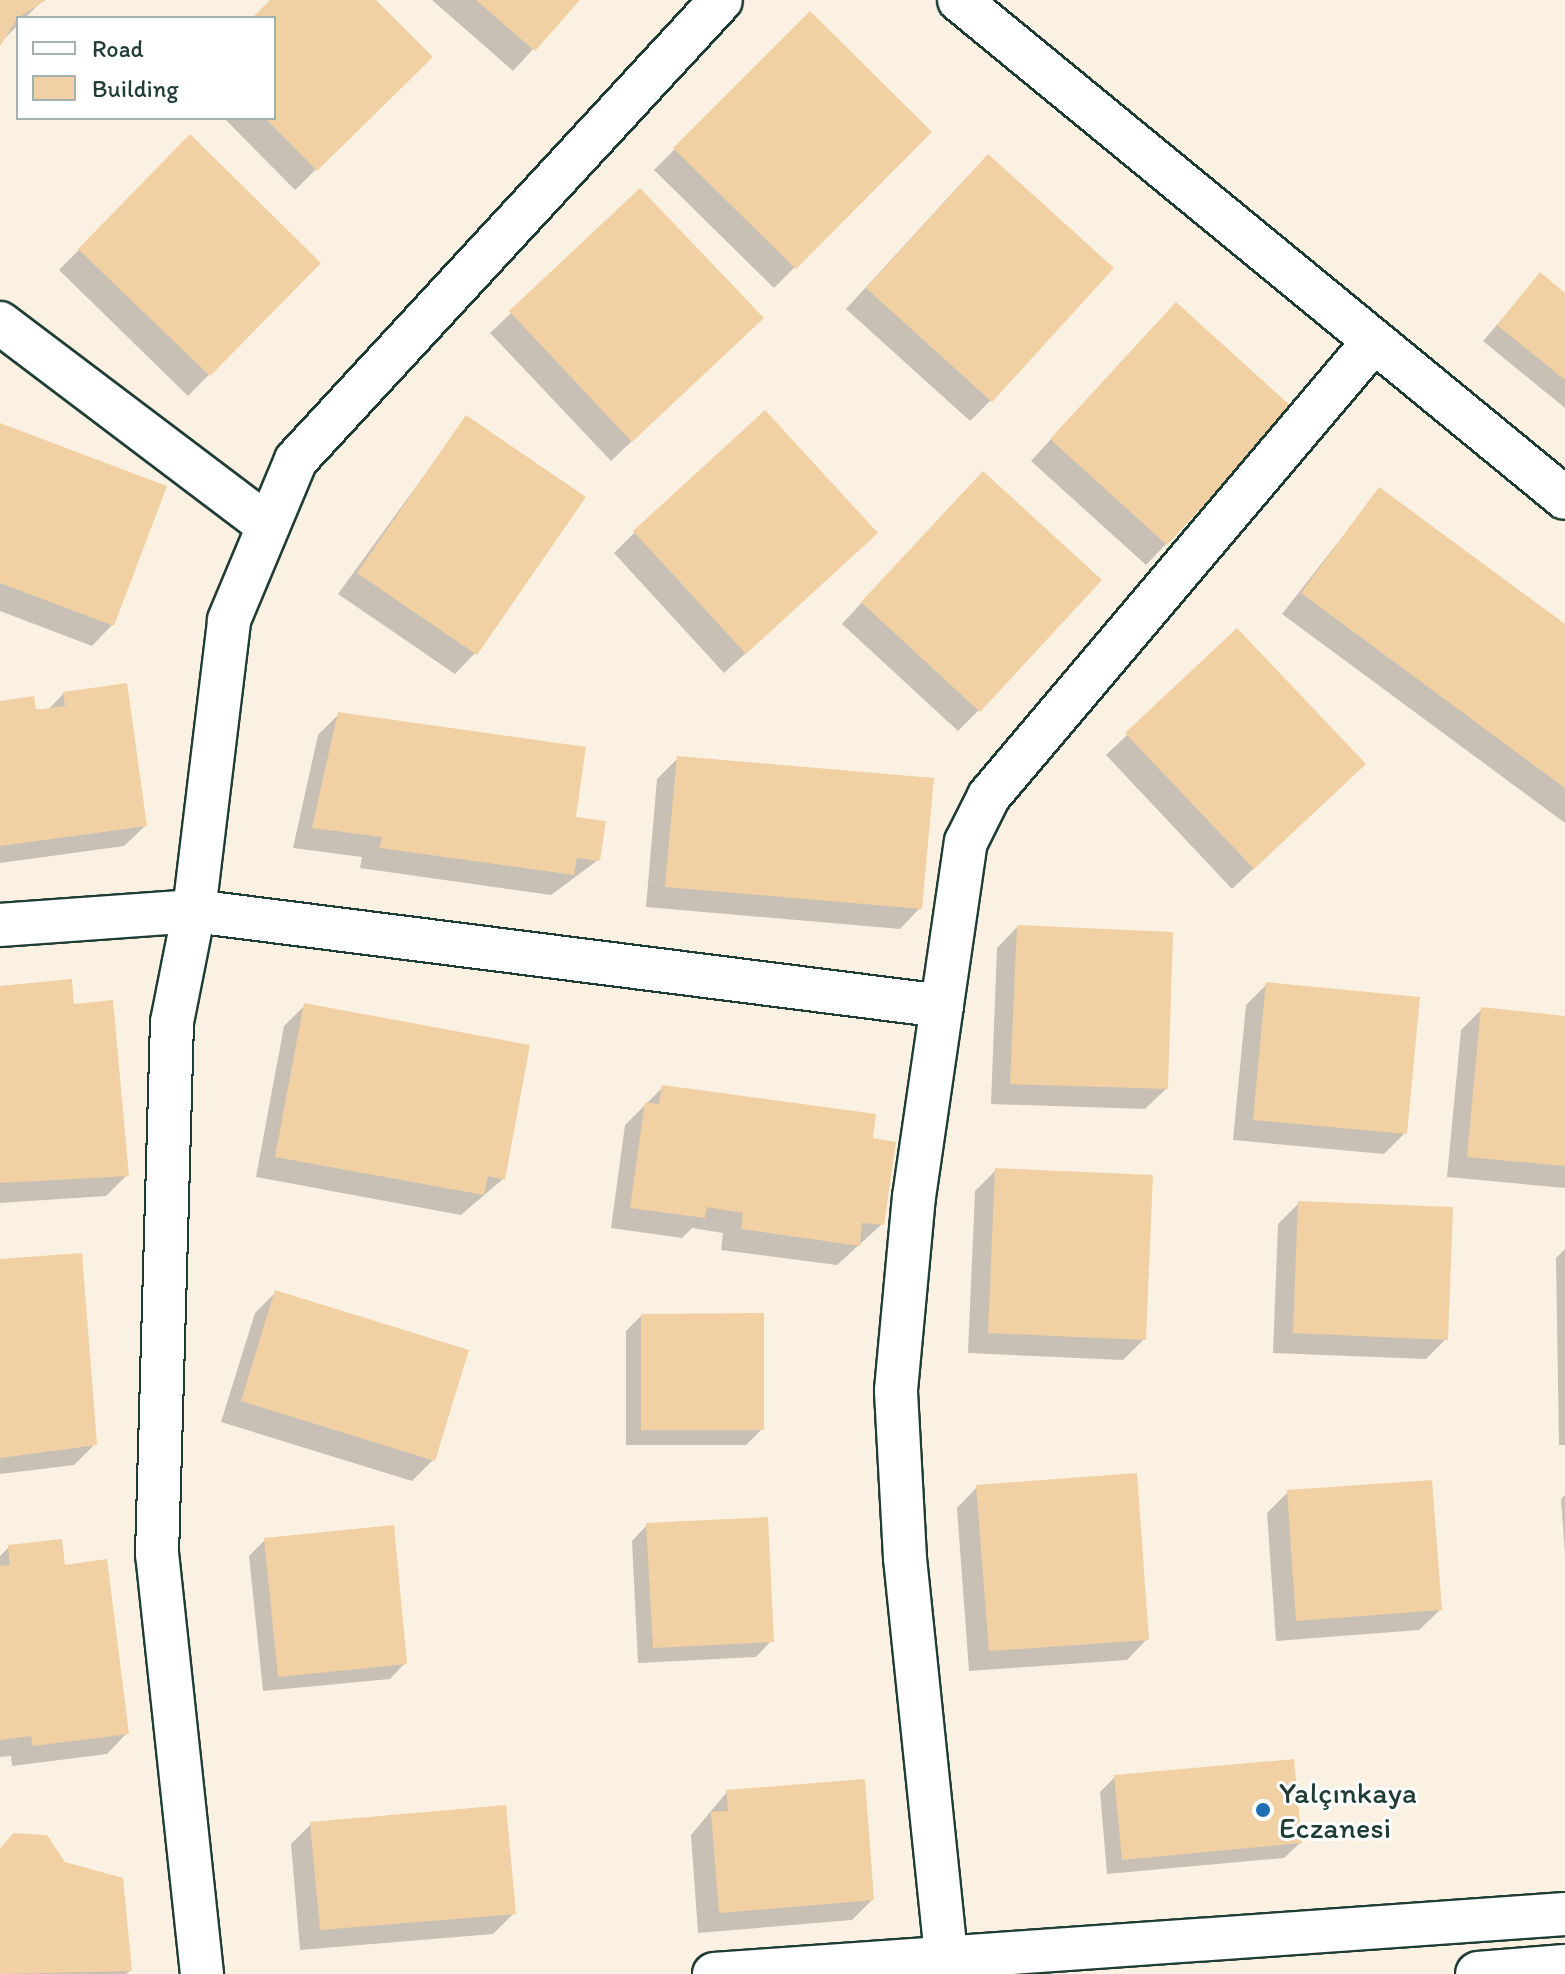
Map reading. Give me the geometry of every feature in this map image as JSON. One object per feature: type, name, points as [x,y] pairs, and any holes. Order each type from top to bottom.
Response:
[{"type":"main road","points":[[1478,1974],[1565,1967]]},
{"type":"street","points":[[202,1974],[157,1555],[172,1022],[194,911],[229,620],[296,460],[721,0]]},
{"type":"street","points":[[959,0],[1565,498]]},
{"type":"street","points":[[0,323],[268,526]]},
{"type":"street","points":[[946,1955],[905,1558],[896,1390],[942,1006],[966,842],[989,796],[1374,341]]},
{"type":"street","points":[[0,925],[194,911],[942,1006]]},
{"type":"street","points":[[714,1974],[946,1955],[1565,1914]]},
{"type":"building","points":[[0,0],[46,0],[21,16],[16,16],[16,21],[0,46]]},
{"type":"building","points":[[270,0],[376,0],[433,57],[317,171],[267,120],[276,120],[276,16],[254,16]]},
{"type":"building","points":[[476,0],[580,0],[535,51]]},
{"type":"building","points":[[810,11],[932,132],[796,269],[673,148]]},
{"type":"building","points":[[190,134],[321,263],[210,376],[78,249]]},
{"type":"building","points":[[988,154],[1114,268],[992,402],[866,288]]},
{"type":"building","points":[[640,188],[764,318],[632,442],[509,311]]},
{"type":"building","points":[[1540,272],[1565,293],[1565,380],[1497,325]]},
{"type":"building","points":[[1176,302],[1293,408],[1167,545],[1050,439]]},
{"type":"building","points":[[765,410],[878,533],[746,654],[633,531]]},
{"type":"building","points":[[466,415],[586,497],[477,655],[357,573]]},
{"type":"building","points":[[0,423],[167,486],[114,626],[0,583]]},
{"type":"building","points":[[983,471],[1102,580],[980,712],[861,602]]},
{"type":"building","points":[[1379,487],[1565,624],[1565,788],[1301,593]]},
{"type":"building","points":[[1237,628],[1366,764],[1254,869],[1125,733]]},
{"type":"building","points":[[127,683],[147,826],[0,846],[0,701],[34,696],[36,710],[65,706],[63,692]]},
{"type":"building","points":[[338,712],[586,747],[576,817],[606,821],[600,861],[577,858],[574,875],[380,848],[382,837],[312,828]]},
{"type":"building","points":[[677,756],[934,778],[922,909],[665,887]]},
{"type":"building","points":[[1017,925],[1173,932],[1168,1089],[1010,1084]]},
{"type":"building","points":[[72,979],[74,1004],[113,1000],[129,1176],[0,1183],[0,986]]},
{"type":"building","points":[[1266,982],[1420,997],[1407,1134],[1253,1120]]},
{"type":"building","points":[[304,1003],[530,1045],[505,1180],[488,1176],[484,1195],[275,1157]]},
{"type":"building","points":[[1481,1007],[1565,1016],[1565,1166],[1467,1157]]},
{"type":"building","points":[[662,1085],[876,1114],[873,1138],[896,1142],[884,1225],[862,1223],[860,1246],[741,1229],[743,1213],[707,1207],[705,1218],[630,1208],[645,1102],[659,1104]]},
{"type":"building","points":[[995,1168],[1153,1175],[1146,1340],[988,1333]]},
{"type":"building","points":[[1298,1201],[1453,1207],[1448,1340],[1293,1333]]},
{"type":"building","points":[[82,1253],[97,1445],[0,1458],[0,1259]]},
{"type":"building","points":[[275,1290],[469,1350],[435,1461],[241,1401]]},
{"type":"building","points":[[764,1313],[764,1430],[641,1430],[641,1314]]},
{"type":"building","points":[[1137,1473],[1149,1640],[989,1651],[976,1485]]},
{"type":"building","points":[[1432,1480],[1442,1610],[1296,1621],[1287,1490]]},
{"type":"building","points":[[768,1517],[774,1642],[653,1648],[646,1523]]},
{"type":"building","points":[[394,1525],[407,1664],[278,1677],[264,1538]]},
{"type":"building","points":[[62,1539],[65,1565],[107,1559],[129,1734],[33,1746],[31,1736],[0,1740],[0,1566],[10,1565],[8,1545]]},
{"type":"building","points":[[1294,1759],[1302,1843],[1122,1860],[1114,1775]]},
{"type":"building","points":[[865,1779],[874,1900],[719,1913],[711,1812],[728,1811],[726,1790]]},
{"type":"building","points":[[506,1805],[516,1914],[320,1930],[310,1822]]},
{"type":"building","points":[[13,1833],[47,1835],[65,1862],[123,1878],[132,1971],[0,1974],[0,1849]]},
{"type":"place","name":"Yalçınkaya Eczanesi","points":[[1263,1810]]}]
